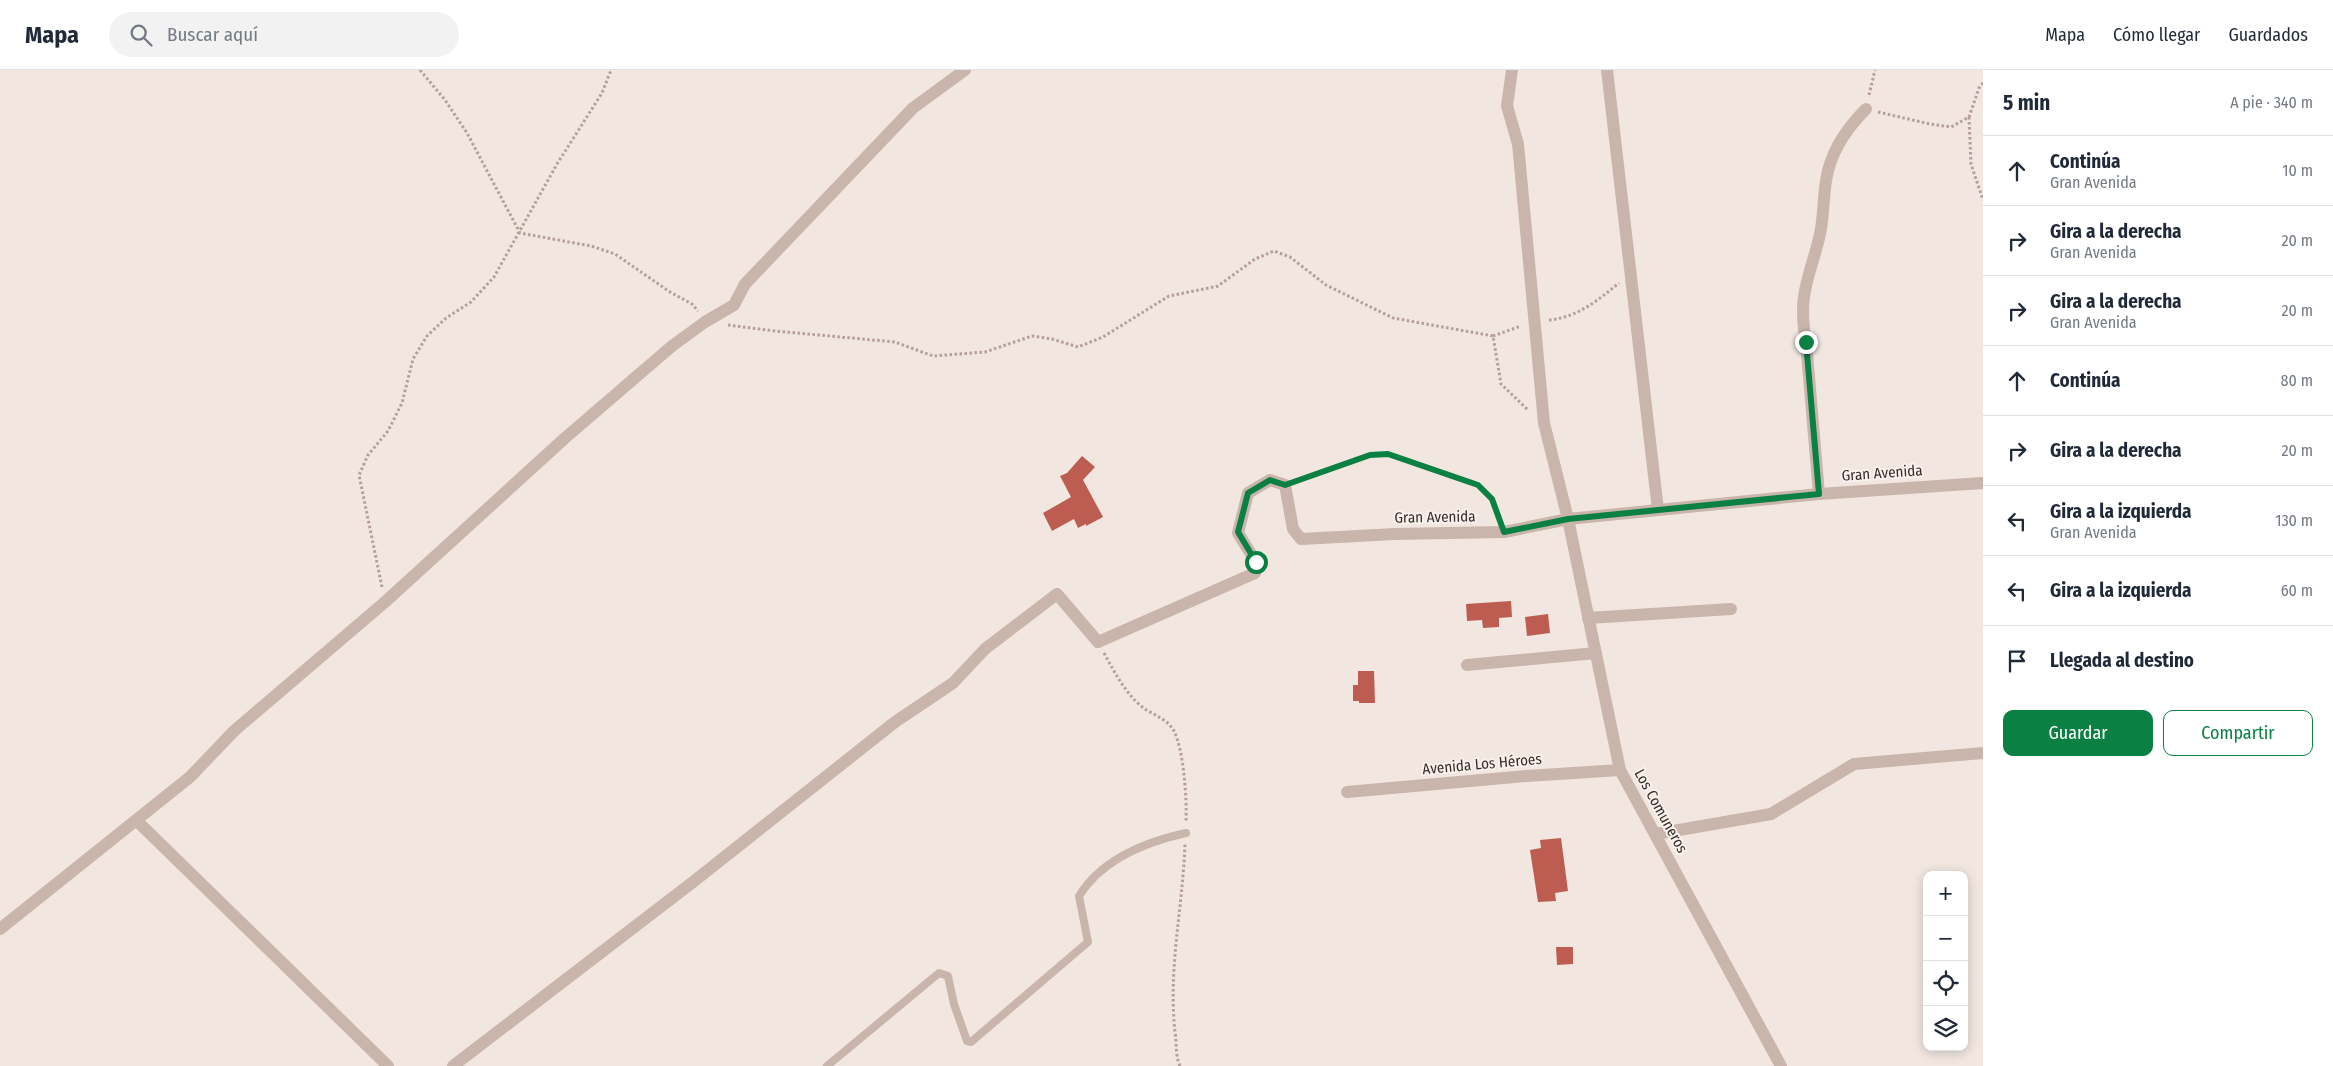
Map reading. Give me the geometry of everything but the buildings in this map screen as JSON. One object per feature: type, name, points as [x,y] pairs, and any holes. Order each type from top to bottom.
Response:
[{"type":"street","points":[[0,929],[190,777],[234,731],[385,602],[565,438],[672,346],[705,322],[734,305],[745,284],[913,108],[965,70]]},
{"type":"street","name":"Los Comuneros","points":[[1512,70],[1507,106],[1518,144],[1544,423],[1568,519],[1620,770],[1781,1066]]},
{"type":"street","points":[[1607,70],[1658,510]]},
{"type":"street","points":[[1819,494],[1803,325],[1803,290],[1820,234],[1829,165],[1843,135],[1866,109]]},
{"type":"street","points":[[453,1066],[685,888],[895,722],[952,683],[985,649],[1057,594],[1098,642],[1255,573],[1256,562],[1238,532],[1248,493],[1270,480],[1285,485]]},
{"type":"street","name":"Gran Avenida","points":[[1285,485],[1293,529],[1301,539],[1395,534],[1504,532],[1568,519],[1819,494],[1983,483]]},
{"type":"street","points":[[1588,618],[1730,609]]},
{"type":"street","points":[[1467,665],[1596,653]]},
{"type":"street","points":[[1656,834],[1771,814],[1854,764],[1983,752]]},
{"type":"street","name":"Avenida Los Héroes","points":[[1347,792],[1620,770]]},
{"type":"street","points":[[137,820],[388,1066]]},
{"type":"lane","points":[[827,1066],[939,973],[948,976],[954,1004],[967,1041],[972,1042],[1088,942],[1079,896],[1085,886],[1123,854],[1157,839],[1186,833]]},
{"type":"path","points":[[420,70],[444,100],[467,134],[520,233]]},
{"type":"path","points":[[385,602],[359,475],[368,455],[391,424],[402,403],[413,359],[427,336],[446,318],[471,302],[494,277],[557,164],[602,93],[611,70]]},
{"type":"path","points":[[1875,70],[1866,109],[1951,127],[1968,117]]},
{"type":"path","points":[[1983,83],[1979,88],[1968,117],[1971,164],[1983,200]]},
{"type":"path","points":[[520,233],[591,246],[615,254],[670,292],[692,304],[705,322],[775,332],[895,342],[933,356],[985,352],[1032,336],[1052,338],[1078,347],[1103,337],[1169,296],[1218,286],[1255,259],[1274,251],[1290,257],[1326,285],[1393,318],[1493,336],[1535,321],[1558,319],[1589,308],[1619,283],[1630,267]]},
{"type":"path","points":[[1493,336],[1501,384],[1544,423]]},
{"type":"path","points":[[1285,485],[1370,455],[1388,454],[1478,485],[1492,499],[1504,532]]},
{"type":"route","points":[[1256,562],[1238,532],[1248,493],[1270,480],[1285,485],[1370,455],[1388,454],[1478,485],[1492,499],[1504,532],[1568,519],[1819,494],[1806,342]]}]
